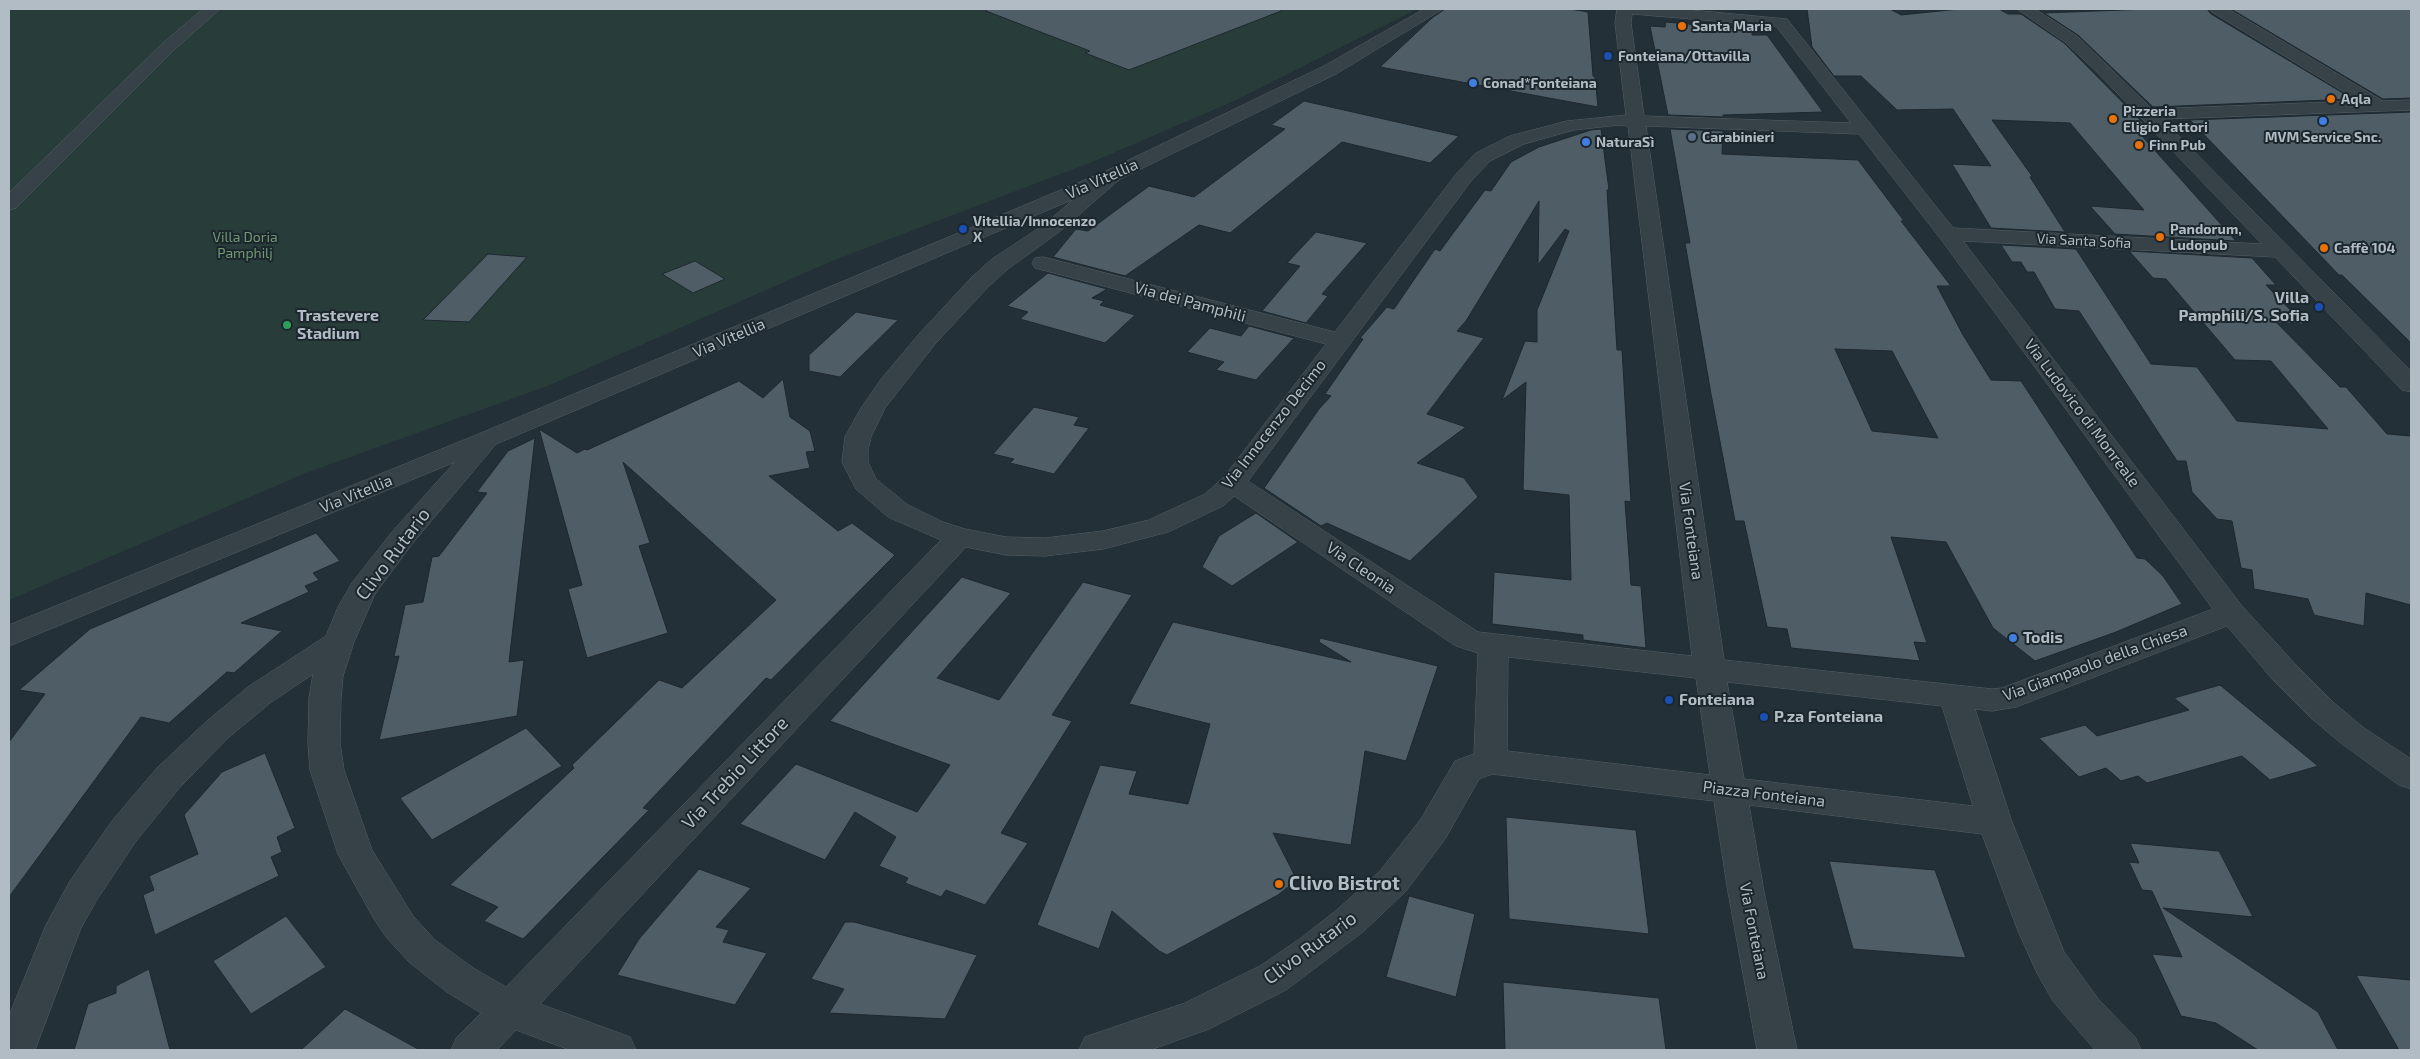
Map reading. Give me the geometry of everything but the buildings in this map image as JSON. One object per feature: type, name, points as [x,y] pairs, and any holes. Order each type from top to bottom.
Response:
[{"type":"street","points":[[9,204],[169,46],[212,9]]},
{"type":"street","name":"Via Vitellia","points":[[9,636],[490,438],[1113,175],[1330,70],[1435,9]]},
{"type":"street","points":[[1627,9],[1780,15]]},
{"type":"street","name":"Via Fonteiana","points":[[1627,9],[1623,23],[1710,669],[1728,790],[1777,1050]]},
{"type":"street","points":[[2025,9],[2082,48],[2149,114],[2411,385]]},
{"type":"street","points":[[2217,9],[2379,106]]},
{"type":"street","name":"Via Ludovico di Monreale","points":[[1780,15],[2232,612],[2285,673],[2322,710],[2353,736],[2411,776]]},
{"type":"street","points":[[2149,114],[2411,105]]},
{"type":"street","name":"Via Innocenzo Decimo","points":[[1113,175],[1068,216],[1000,264],[980,282],[891,383],[860,430],[854,456],[857,470],[865,483],[898,511],[933,528],[960,537],[1006,546],[1045,548],[1123,536],[1179,518],[1214,500],[1233,483],[1338,340],[1464,177],[1483,157],[1517,140],[1558,128],[1599,120],[1865,129]]},
{"type":"street","name":"Via Santa Sofia","points":[[1947,234],[2282,251]]},
{"type":"street","name":"Via dei Pamphili","points":[[1042,263],[1338,340]]},
{"type":"street","points":[[2382,354],[2411,355]]},
{"type":"street","name":"Clivo Rutario","points":[[490,438],[374,572],[353,607],[338,642],[328,676],[325,698],[324,743],[333,792],[356,854],[387,908],[400,927],[422,951],[460,980],[510,1010],[616,1050]]},
{"type":"street","name":"Via Cleonia","points":[[1233,483],[1467,640],[1493,645]]},
{"type":"street","name":"Via Trebio Littore","points":[[472,1050],[960,537]]},
{"type":"street","name":"Via Giampaolo della Chiesa","points":[[1955,696],[1992,700],[2005,698],[2232,612]]},
{"type":"street","points":[[15,1050],[53,950],[73,907],[124,830],[182,763],[218,729],[272,685],[338,642]]},
{"type":"street","points":[[1490,761],[1493,645],[1955,696],[1995,822],[2036,931],[2050,962],[2067,989],[2085,1012],[2121,1050]]},
{"type":"street","name":"Clivo Rutario","points":[[1100,1050],[1195,1017],[1273,978],[1314,950],[1351,920],[1393,881],[1433,829],[1467,770],[1490,761]]},
{"type":"street","name":"Piazza Fonteiana","points":[[1490,761],[1995,822]]},
{"type":"green space","name":"Villa Doria Pamphilj","points":[[9,9],[1417,9],[1234,101],[1092,162],[832,261],[550,385],[306,473],[9,600]]},
{"type":"place","name":"Santa Maria","points":[[1682,26]]},
{"type":"place","name":"Fonteiana/Ottavilla","points":[[1608,56]]},
{"type":"place","name":"Conad*Fonteiana","points":[[1473,83]]},
{"type":"place","name":"Aqla","points":[[2331,99]]},
{"type":"place","name":"Pizzeria Eligio Fattori","points":[[2113,119]]},
{"type":"place","name":"MVM Service Snc.","points":[[2323,121]]},
{"type":"place","name":"Carabinieri","points":[[1692,137]]},
{"type":"place","name":"NaturaSì","points":[[1586,142]]},
{"type":"place","name":"Finn Pub","points":[[2139,145]]},
{"type":"place","name":"Vitellia/Innocenzo X","points":[[963,229]]},
{"type":"place","name":"Pandorum, Ludopub","points":[[2160,237]]},
{"type":"place","name":"Caffè 104","points":[[2324,248]]},
{"type":"place","name":"Villa Pamphili/S. Sofia","points":[[2319,307]]},
{"type":"place","name":"Trastevere Stadium","points":[[287,325]]},
{"type":"place","name":"Todis","points":[[2013,638]]},
{"type":"place","name":"Fonteiana","points":[[1669,700]]},
{"type":"place","name":"P.za Fonteiana","points":[[1764,717]]},
{"type":"place","name":"Clivo Bistrot","points":[[1279,884]]}]
